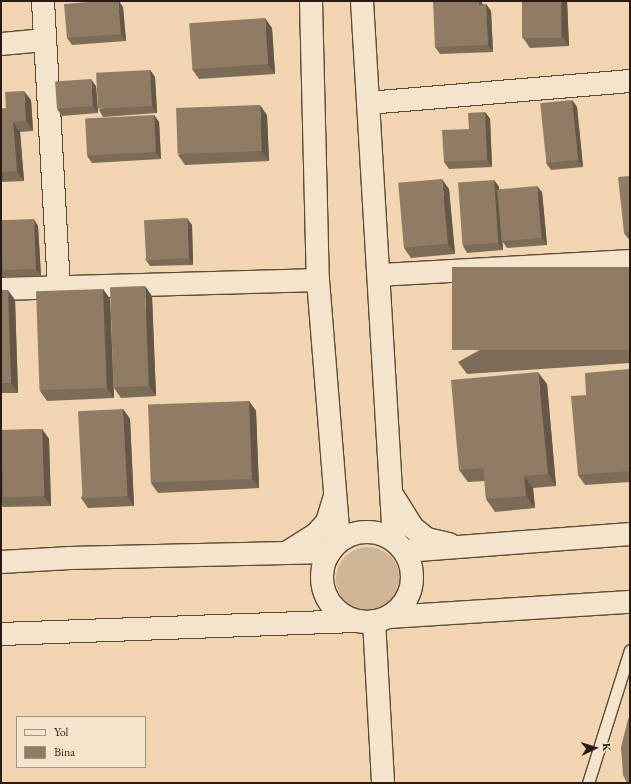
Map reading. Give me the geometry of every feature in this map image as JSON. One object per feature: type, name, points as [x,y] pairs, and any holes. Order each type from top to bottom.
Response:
[{"type":"main road","points":[[42,1],[59,287]]},
{"type":"main road","points":[[311,1],[318,280],[336,494],[334,547],[324,566],[322,580],[326,595],[334,607],[346,616],[374,620],[400,607],[408,595],[412,580],[411,565],[400,546],[392,494],[362,1]]},
{"type":"main road","points":[[1,44],[44,40]]},
{"type":"main road","points":[[368,104],[630,81]]},
{"type":"main road","points":[[379,275],[630,261]]},
{"type":"main road","points":[[1,289],[318,280]]},
{"type":"main road","points":[[286,553],[316,534],[327,522],[336,494]]},
{"type":"main road","points":[[392,494],[412,527],[427,539],[461,546]]},
{"type":"main road","points":[[1,562],[70,558],[286,553],[334,547],[352,534],[367,532],[381,534],[400,546],[461,546],[630,534]]},
{"type":"main road","points":[[1,634],[35,631],[374,620],[630,602]]},
{"type":"main road","points":[[374,620],[383,783]]},
{"type":"lane","points":[[588,783],[630,650]]},
{"type":"shaded area","points":[[368,547],[386,553],[394,561],[400,579],[394,597],[386,605],[368,611],[350,605],[342,597],[336,579],[342,561],[350,553]]},
{"type":"building","points":[[118,1],[121,34],[67,38],[64,4]]},
{"type":"building","points":[[433,1],[479,1],[479,5],[486,4],[488,45],[435,47]]},
{"type":"building","points":[[522,1],[561,1],[561,38],[522,38]]},
{"type":"building","points":[[265,18],[268,64],[192,69],[189,23]]},
{"type":"building","points":[[150,70],[152,106],[98,109],[96,73]]},
{"type":"building","points":[[91,79],[93,106],[57,108],[55,82]]},
{"type":"building","points":[[24,91],[26,121],[13,122],[17,171],[1,172],[1,109],[6,108],[5,92]]},
{"type":"building","points":[[572,100],[578,160],[546,163],[540,103]]},
{"type":"building","points":[[260,105],[262,151],[178,154],[176,108]]},
{"type":"building","points":[[485,112],[487,160],[444,162],[442,130],[469,129],[468,113]]},
{"type":"building","points":[[154,115],[156,152],[87,156],[85,119]]},
{"type":"building","points":[[630,176],[630,232],[624,233],[618,177]]},
{"type":"building","points":[[442,179],[448,244],[404,248],[398,183]]},
{"type":"building","points":[[494,180],[498,243],[462,245],[458,183]]},
{"type":"building","points":[[537,186],[542,238],[502,241],[497,189]]},
{"type":"building","points":[[187,218],[189,258],[146,260],[144,220]]},
{"type":"building","points":[[34,219],[36,269],[3,270],[1,220]]},
{"type":"building","points":[[452,267],[630,267],[630,350],[452,350]]},
{"type":"building","points":[[145,286],[148,386],[114,387],[110,287]]},
{"type":"building","points":[[103,289],[106,388],[39,390],[36,291]]},
{"type":"building","points":[[1,290],[8,290],[11,383],[1,383]]},
{"type":"building","points":[[630,369],[630,471],[578,475],[571,396],[586,395],[585,373]]},
{"type":"building","points":[[538,372],[548,474],[524,476],[526,496],[486,499],[483,468],[459,470],[451,380]]},
{"type":"building","points":[[249,401],[252,479],[151,482],[148,405]]},
{"type":"building","points":[[123,409],[128,496],[83,498],[78,411]]},
{"type":"building","points":[[42,429],[44,496],[3,497],[1,430]]},
{"type":"building","points":[[630,716],[630,783],[627,783],[623,775],[621,747]]}]
